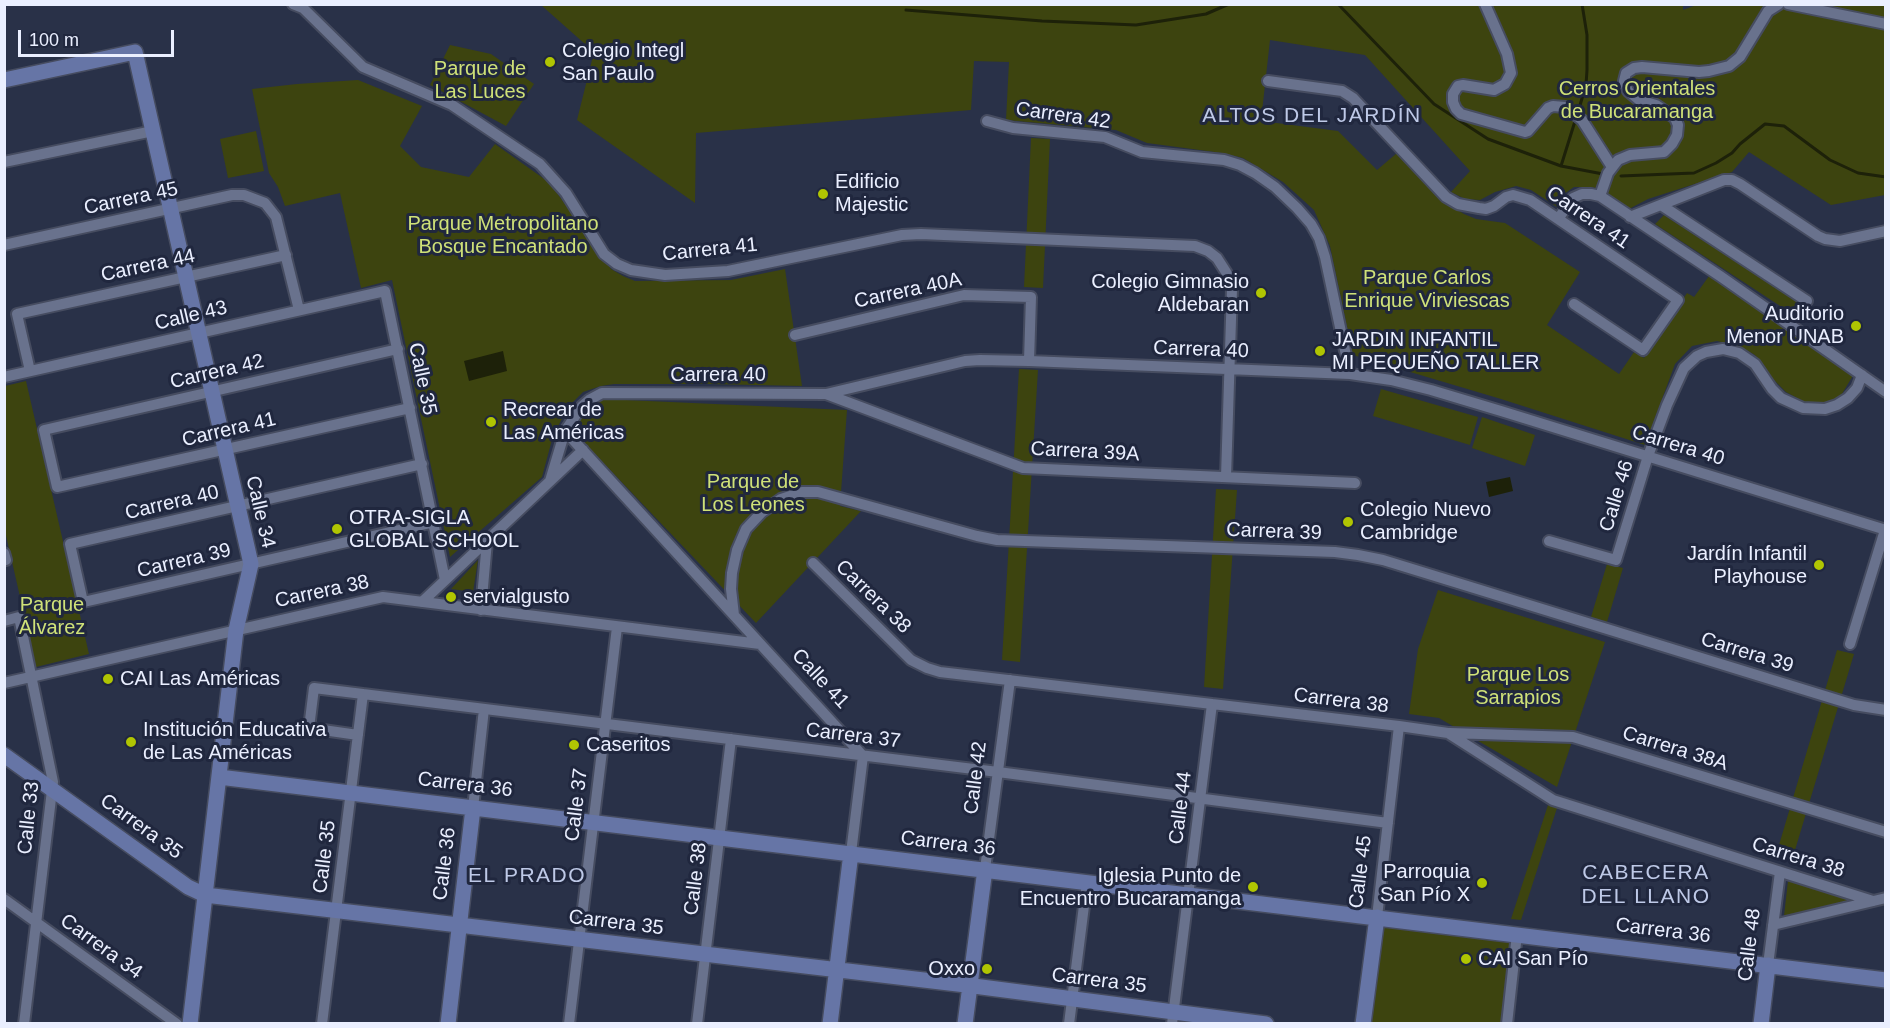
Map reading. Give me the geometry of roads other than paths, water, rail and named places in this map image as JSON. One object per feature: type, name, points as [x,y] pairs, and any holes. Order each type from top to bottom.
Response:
[{"type":"street","points":[[1485,4],[1507,54],[1511,72],[1505,84],[1494,90],[1458,86],[1453,94],[1456,109],[1461,114],[1525,132],[1548,108],[1565,107],[1582,120],[1612,166]]},
{"type":"street","points":[[1600,196],[1612,166],[1621,158],[1664,152],[1672,144],[1678,130],[1675,118],[1656,105],[1639,100],[1628,91],[1624,81],[1626,73],[1634,68],[1642,67],[1700,72],[1729,66],[1740,57],[1768,11],[1779,4]]},
{"type":"street","points":[[1788,4],[1886,24]]},
{"type":"street","name":"Carrera 41","points":[[298,6],[363,67],[452,105],[521,149],[540,164],[566,193],[604,254],[617,264],[632,270],[665,275],[728,271],[902,235],[921,234],[1195,246],[1208,251],[1216,258],[1230,280],[1232,288],[1230,369]]},
{"type":"street","name":"Calle 34","points":[[4,80],[135,52],[250,564],[237,630],[189,1023]]},
{"type":"street","name":"Carrera 41","points":[[1268,81],[1342,91],[1353,98],[1446,197],[1458,204],[1486,208],[1513,195],[1530,200],[1678,300],[1643,350],[1574,304]]},
{"type":"street","name":"Carrera 42","points":[[987,121],[1013,128],[1105,137],[1142,152],[1224,160],[1255,173],[1275,187],[1297,208],[1311,224],[1322,247],[1350,374]]},
{"type":"street","points":[[4,162],[153,131]]},
{"type":"street","points":[[1630,217],[1725,180],[1732,180],[1825,239],[1839,241],[1886,231]]},
{"type":"street","points":[[1558,219],[1573,198],[1582,194],[1600,196],[1720,276],[1886,392]]},
{"type":"street","name":"Carrera 45","points":[[4,245],[232,195],[244,195],[265,204],[276,217],[286,255]]},
{"type":"street","points":[[1662,205],[1807,301]]},
{"type":"street","points":[[286,255],[299,310]]},
{"type":"street","name":"Carrera 44","points":[[30,371],[17,314],[286,255]]},
{"type":"street","name":"Calle 43","points":[[4,377],[385,291]]},
{"type":"street","name":"Calle 35","points":[[385,291],[445,580]]},
{"type":"street","name":"Carrera 40A","points":[[795,335],[964,296],[1031,297],[1029,361]]},
{"type":"street","name":"Carrera 42","points":[[57,487],[44,430],[398,349]]},
{"type":"street","name":"Calle 46","points":[[1549,541],[1616,560],[1648,456],[1667,405],[1684,368],[1697,356],[1723,349],[1739,353],[1755,364],[1781,398],[1803,408],[1825,409],[1838,405],[1853,393],[1862,375]]},
{"type":"street","name":"Carrera 40","points":[[550,481],[565,431],[582,406],[602,393],[826,394],[965,361],[1029,361],[1350,374],[1431,390],[1885,530]]},
{"type":"street","points":[[1226,477],[1230,369]]},
{"type":"street","name":"Carrera 39A","points":[[826,394],[1023,468],[1355,483]]},
{"type":"street","name":"Carrera 41","points":[[57,487],[410,408]]},
{"type":"street","name":"Calle 41","points":[[565,431],[863,756]]},
{"type":"street","name":"Carrera 40","points":[[422,602],[583,450]]},
{"type":"street","name":"Carrera 40","points":[[83,603],[70,544],[422,464]]},
{"type":"street","name":"Carrera 39","points":[[734,615],[731,590],[732,573],[737,550],[746,530],[762,512],[781,499],[802,492],[818,492],[997,540],[1335,552],[1358,555],[1422,572],[1854,705],[1886,710]]},
{"type":"street","name":"Carrera 39","points":[[83,603],[434,522]]},
{"type":"street","points":[[1850,644],[1885,530]]},
{"type":"street","points":[[480,610],[487,541]]},
{"type":"street","name":"Carrera 38","points":[[813,563],[912,660],[940,672],[1448,733],[1553,800],[1873,901]]},
{"type":"street","name":"Carrera 38","points":[[4,683],[376,598],[760,644]]},
{"type":"street","name":"Calle 33","points":[[4,621],[19,617],[52,771],[52,789],[24,1023]]},
{"type":"street","name":"Calle 37","points":[[569,1023],[617,627]]},
{"type":"street","name":"Calle 42","points":[[965,1023],[1010,680]]},
{"type":"street","name":"Carrera 37","points":[[358,735],[309,728],[314,688],[998,772],[1388,823]]},
{"type":"street","name":"Calle 35","points":[[322,1023],[363,694]]},
{"type":"street","name":"Calle 44","points":[[1173,1018],[1212,704]]},
{"type":"street","name":"Calle 36","points":[[448,1023],[484,709]]},
{"type":"street","name":"Calle 45","points":[[1363,1023],[1399,726]]},
{"type":"street","name":"Carrera 38A","points":[[1448,733],[1573,737],[1886,832]]},
{"type":"street","name":"Calle 38","points":[[697,1023],[731,739]]},
{"type":"street","name":"Carrera 35","points":[[4,755],[188,887],[205,895],[1073,999],[1173,1018],[1266,1023]]},
{"type":"street","points":[[830,1023],[863,756]]},
{"type":"street","name":"Carrera 36","points":[[219,777],[1886,980]]},
{"type":"street","name":"Calle 48","points":[[1761,1023],[1780,872]]},
{"type":"street","points":[[1070,1023],[1088,882]]},
{"type":"street","name":"Carrera 38","points":[[1773,925],[1886,898]]},
{"type":"street","name":"Carrera 34","points":[[4,899],[177,1023]]},
{"type":"street","points":[[1507,1023],[1517,934]]},
{"type":"waterway","points":[[906,10],[1042,21],[1136,25],[1206,14],[1229,4]]},
{"type":"waterway","points":[[1338,4],[1434,104],[1488,139],[1561,166],[1603,174]]},
{"type":"waterway","points":[[1578,112],[1586,85],[1587,70],[1587,35],[1582,4]]},
{"type":"waterway","points":[[1561,166],[1576,118]]},
{"type":"waterway","points":[[1621,176],[1694,173],[1732,153],[1765,124],[1784,126],[1830,160],[1858,173],[1886,177]]},
{"type":"place","name":"Colegio Integl San Paulo","points":[[550,62]]},
{"type":"place","name":"Edificio Majestic","points":[[823,194]]},
{"type":"place","name":"Colegio Gimnasio Aldebaran","points":[[1261,293]]},
{"type":"place","name":"Auditorio Menor UNAB","points":[[1856,326]]},
{"type":"place","name":"JARDIN INFANTIL MI PEQUEÑO TALLER","points":[[1320,351]]},
{"type":"place","name":"Recrear de Las Américas","points":[[491,422]]},
{"type":"place","name":"Colegio Nuevo Cambridge","points":[[1348,522]]},
{"type":"place","name":"OTRA-SIGLA GLOBAL SCHOOL","points":[[337,529]]},
{"type":"place","name":"Jardín Infantil Playhouse","points":[[1819,565]]},
{"type":"place","name":"servialgusto","points":[[451,597]]},
{"type":"place","name":"CAI Las Américas","points":[[108,679]]},
{"type":"place","name":"Institución Educativa de Las Américas","points":[[131,742]]},
{"type":"place","name":"Caseritos","points":[[574,745]]},
{"type":"place","name":"Parroquia San Pío X","points":[[1482,883]]},
{"type":"place","name":"Iglesia Punto de Encuentro Bucaramanga","points":[[1253,887]]},
{"type":"place","name":"CAI San Pío","points":[[1466,959]]},
{"type":"place","name":"Oxxo","points":[[987,969]]},
{"type":"district","name":"ALTOS DEL JARDÍN","points":[[1312,116]]},
{"type":"district","name":"EL PRADO","points":[[527,876]]},
{"type":"district","name":"CABECERA DEL LLANO","points":[[1646,885]]},
{"type":"park label","name":"Parque de Las Luces","points":[[480,80]]},
{"type":"park label","name":"Cerros Orientales de Bucaramanga","points":[[1637,100]]},
{"type":"park label","name":"Parque Metropolitano Bosque Encantado","points":[[503,236]]},
{"type":"park label","name":"Parque Carlos Enrique Virviescas","points":[[1427,290]]},
{"type":"park label","name":"Parque de Los Leones","points":[[753,494]]},
{"type":"park label","name":"Parque Álvarez","points":[[52,616]]},
{"type":"park label","name":"Parque Los Sarrapios","points":[[1518,686]]}]
